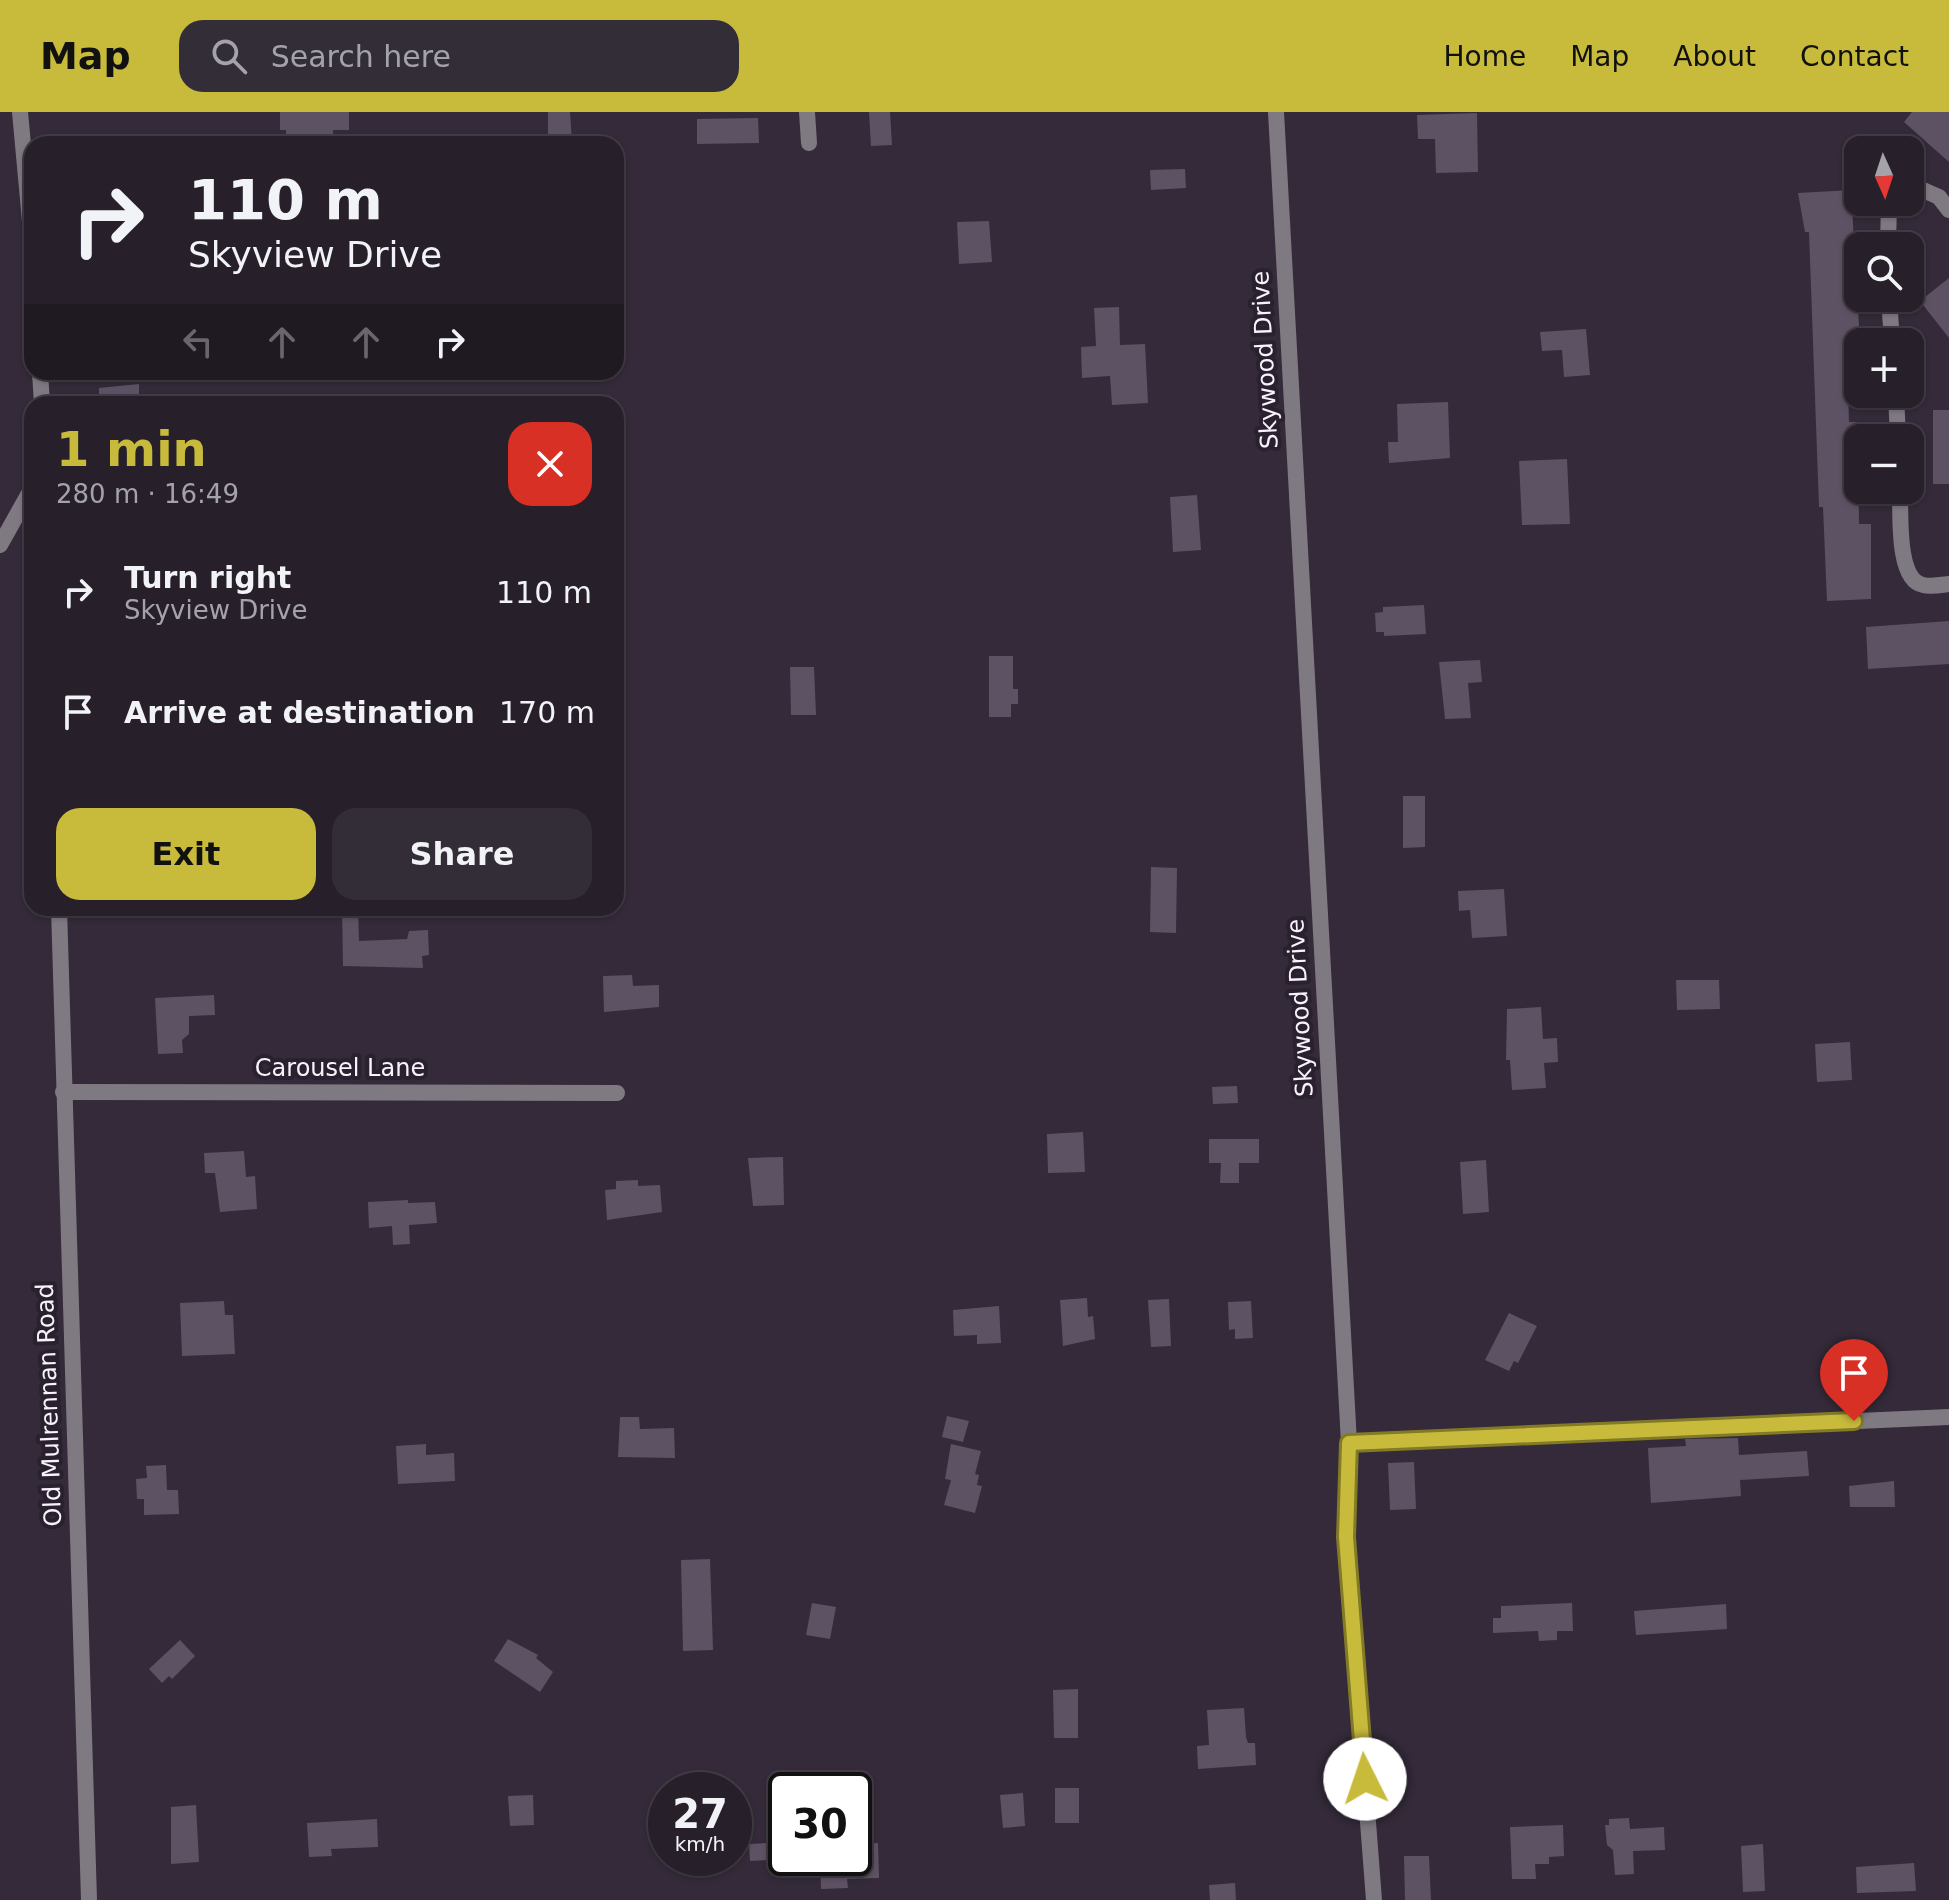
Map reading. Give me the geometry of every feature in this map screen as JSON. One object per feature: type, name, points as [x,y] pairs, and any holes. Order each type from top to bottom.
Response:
[{"type":"street","points":[[20,112],[24,146]]},
{"type":"street","points":[[807,112],[809,143]]},
{"type":"street","name":"Skywood Drive","points":[[1276,112],[1349,1443],[1346,1537],[1374,1900]]},
{"type":"street","points":[[1924,190],[1939,197],[1949,210]]},
{"type":"street","points":[[0,545],[24,503]]},
{"type":"street","points":[[1901,504],[1903,556],[1908,576],[1920,585],[1949,584]]},
{"type":"street","name":"Old Mulrennan Road","points":[[59,916],[89,1900]]},
{"type":"street","name":"Carousel Lane","points":[[63,1092],[617,1093]]},
{"type":"street","points":[[1349,1443],[1949,1417]]},
{"type":"building","points":[[280,112],[349,112],[349,130],[333,130],[333,136],[286,136],[286,130],[280,130]]},
{"type":"building","points":[[548,112],[570,112],[572,136],[548,136]]},
{"type":"building","points":[[869,112],[890,112],[892,145],[871,146]]},
{"type":"building","points":[[1912,112],[1949,112],[1949,162],[1924,140],[1924,136],[1920,136],[1904,122]]},
{"type":"building","points":[[1477,113],[1478,172],[1436,173],[1435,139],[1418,139],[1417,115]]},
{"type":"building","points":[[758,118],[759,143],[697,144],[697,119]]},
{"type":"building","points":[[1185,169],[1186,188],[1151,190],[1150,170]]},
{"type":"building","points":[[1844,190],[1844,216],[1853,216],[1853,232],[1844,232],[1844,312],[1858,312],[1859,328],[1844,328],[1844,408],[1849,408],[1849,422],[1861,424],[1844,424],[1844,504],[1859,504],[1859,524],[1871,524],[1871,599],[1827,601],[1823,507],[1819,507],[1809,232],[1805,232],[1798,193]]},
{"type":"building","points":[[989,221],[992,262],[959,264],[957,222]]},
{"type":"building","points":[[1949,278],[1949,338],[1924,306],[1924,298]]},
{"type":"building","points":[[1119,307],[1120,345],[1145,344],[1148,403],[1112,405],[1110,376],[1082,378],[1081,347],[1096,346],[1094,308]]},
{"type":"building","points":[[1586,329],[1590,375],[1564,377],[1562,350],[1542,351],[1540,332]]},
{"type":"building","points":[[139,384],[139,396],[99,396],[99,388]]},
{"type":"building","points":[[1448,402],[1450,458],[1389,463],[1388,442],[1398,442],[1397,404]]},
{"type":"building","points":[[1933,410],[1949,410],[1949,484],[1933,484]]},
{"type":"building","points":[[1567,459],[1570,524],[1522,525],[1519,461]]},
{"type":"building","points":[[1197,495],[1201,550],[1173,552],[1170,497]]},
{"type":"building","points":[[1424,605],[1426,634],[1384,636],[1384,632],[1376,632],[1375,613],[1383,612],[1383,607]]},
{"type":"building","points":[[1949,621],[1949,664],[1868,669],[1866,627]]},
{"type":"building","points":[[989,656],[1013,656],[1013,689],[1018,689],[1018,704],[1011,704],[1011,717],[989,717]]},
{"type":"building","points":[[1480,660],[1482,682],[1468,683],[1471,718],[1445,719],[1439,662]]},
{"type":"building","points":[[790,667],[814,667],[816,715],[791,715]]},
{"type":"building","points":[[1403,796],[1425,796],[1425,847],[1403,848]]},
{"type":"building","points":[[1151,867],[1177,868],[1176,933],[1150,932]]},
{"type":"building","points":[[1504,889],[1507,936],[1472,938],[1470,910],[1459,911],[1458,891]]},
{"type":"building","points":[[342,916],[358,916],[359,941],[407,939],[409,931],[428,930],[429,955],[422,956],[423,968],[343,966]]},
{"type":"building","points":[[632,975],[633,986],[659,985],[659,1007],[604,1012],[603,976]]},
{"type":"building","points":[[1676,980],[1719,980],[1720,1009],[1677,1010]]},
{"type":"building","points":[[214,995],[215,1015],[189,1016],[189,1034],[182,1040],[183,1053],[158,1054],[155,998]]},
{"type":"building","points":[[1541,1007],[1543,1039],[1557,1038],[1558,1062],[1544,1063],[1546,1088],[1512,1090],[1510,1060],[1506,1060],[1507,1009]]},
{"type":"building","points":[[1850,1042],[1852,1080],[1817,1082],[1815,1044]]},
{"type":"building","points":[[1237,1086],[1238,1103],[1213,1104],[1212,1087]]},
{"type":"building","points":[[1083,1132],[1085,1172],[1048,1173],[1047,1134]]},
{"type":"building","points":[[1209,1139],[1259,1139],[1259,1163],[1239,1163],[1239,1183],[1220,1183],[1221,1163],[1209,1163]]},
{"type":"building","points":[[244,1151],[246,1177],[255,1176],[257,1209],[220,1212],[215,1173],[205,1173],[204,1153]]},
{"type":"building","points":[[783,1157],[784,1205],[753,1206],[748,1158]]},
{"type":"building","points":[[1486,1160],[1489,1212],[1463,1214],[1460,1162]]},
{"type":"building","points":[[638,1180],[638,1186],[660,1185],[662,1212],[607,1220],[605,1190],[616,1189],[616,1181]]},
{"type":"building","points":[[408,1200],[408,1203],[435,1202],[437,1223],[409,1225],[410,1244],[393,1245],[392,1226],[369,1228],[368,1202]]},
{"type":"building","points":[[1087,1298],[1088,1317],[1093,1316],[1095,1339],[1063,1346],[1060,1300]]},
{"type":"building","points":[[1169,1299],[1171,1346],[1151,1347],[1148,1300]]},
{"type":"building","points":[[224,1301],[225,1315],[233,1315],[235,1354],[182,1356],[180,1303]]},
{"type":"building","points":[[1251,1301],[1253,1338],[1235,1339],[1235,1329],[1229,1330],[1228,1302]]},
{"type":"building","points":[[999,1306],[1001,1343],[977,1344],[977,1335],[954,1336],[953,1310]]},
{"type":"building","points":[[1509,1313],[1537,1326],[1518,1363],[1514,1361],[1509,1371],[1485,1360]]},
{"type":"building","points":[[947,1416],[969,1421],[963,1442],[942,1437]]},
{"type":"building","points":[[620,1417],[639,1417],[640,1429],[674,1428],[675,1458],[618,1457]]},
{"type":"building","points":[[1738,1438],[1739,1455],[1807,1451],[1809,1476],[1740,1480],[1741,1496],[1651,1503],[1648,1448],[1686,1446],[1685,1439]]},
{"type":"building","points":[[426,1444],[426,1455],[454,1453],[455,1481],[398,1484],[396,1446]]},
{"type":"building","points":[[951,1444],[981,1451],[975,1474],[979,1475],[977,1485],[982,1486],[975,1513],[944,1505],[951,1480],[945,1479]]},
{"type":"building","points":[[1414,1462],[1416,1509],[1390,1510],[1388,1463]]},
{"type":"building","points":[[166,1465],[167,1490],[178,1490],[179,1514],[144,1515],[144,1499],[137,1499],[136,1479],[147,1478],[146,1466]]},
{"type":"building","points":[[1894,1481],[1895,1507],[1850,1507],[1849,1486]]},
{"type":"building","points":[[710,1559],[713,1650],[683,1651],[681,1560]]},
{"type":"building","points":[[812,1603],[836,1607],[830,1639],[806,1635]]},
{"type":"building","points":[[1572,1603],[1573,1631],[1557,1631],[1557,1640],[1539,1641],[1538,1631],[1493,1633],[1493,1618],[1501,1618],[1501,1606]]},
{"type":"building","points":[[1726,1604],[1727,1629],[1636,1635],[1634,1611]]},
{"type":"building","points":[[508,1639],[538,1655],[536,1658],[553,1672],[540,1692],[494,1661]]},
{"type":"building","points":[[180,1640],[195,1656],[172,1679],[169,1676],[162,1683],[149,1669]]},
{"type":"building","points":[[1078,1689],[1078,1738],[1054,1738],[1053,1690]]},
{"type":"building","points":[[1244,1708],[1246,1737],[1248,1743],[1255,1743],[1256,1765],[1198,1769],[1197,1746],[1209,1745],[1207,1710]]},
{"type":"building","points":[[1055,1788],[1079,1788],[1079,1823],[1055,1823]]},
{"type":"building","points":[[1023,1793],[1025,1826],[1003,1828],[1000,1795]]},
{"type":"building","points":[[533,1795],[534,1825],[510,1826],[508,1796]]},
{"type":"building","points":[[196,1805],[199,1862],[171,1864],[171,1807]]},
{"type":"building","points":[[1629,1818],[1630,1829],[1664,1827],[1665,1850],[1633,1851],[1634,1874],[1615,1875],[1613,1850],[1607,1845],[1605,1825],[1609,1825],[1609,1819]]},
{"type":"building","points":[[377,1819],[378,1847],[331,1849],[332,1856],[309,1857],[307,1823]]},
{"type":"building","points":[[1563,1825],[1564,1856],[1549,1857],[1549,1864],[1535,1864],[1536,1879],[1512,1879],[1510,1827]]},
{"type":"building","points":[[768,1843],[768,1860],[752,1861],[752,1844]]},
{"type":"building","points":[[872,1843],[878,1843],[879,1878],[847,1879],[848,1888],[821,1889],[821,1876],[872,1876]]},
{"type":"building","points":[[1763,1844],[1765,1891],[1743,1892],[1741,1846]]},
{"type":"building","points":[[1404,1856],[1429,1856],[1431,1900],[1405,1900]]},
{"type":"building","points":[[1914,1863],[1916,1891],[1857,1893],[1856,1867]]},
{"type":"building","points":[[1235,1883],[1236,1900],[1210,1900],[1209,1885]]},
{"type":"route","points":[[1365,1779],[1346,1537],[1349,1443],[1854,1421]]}]
